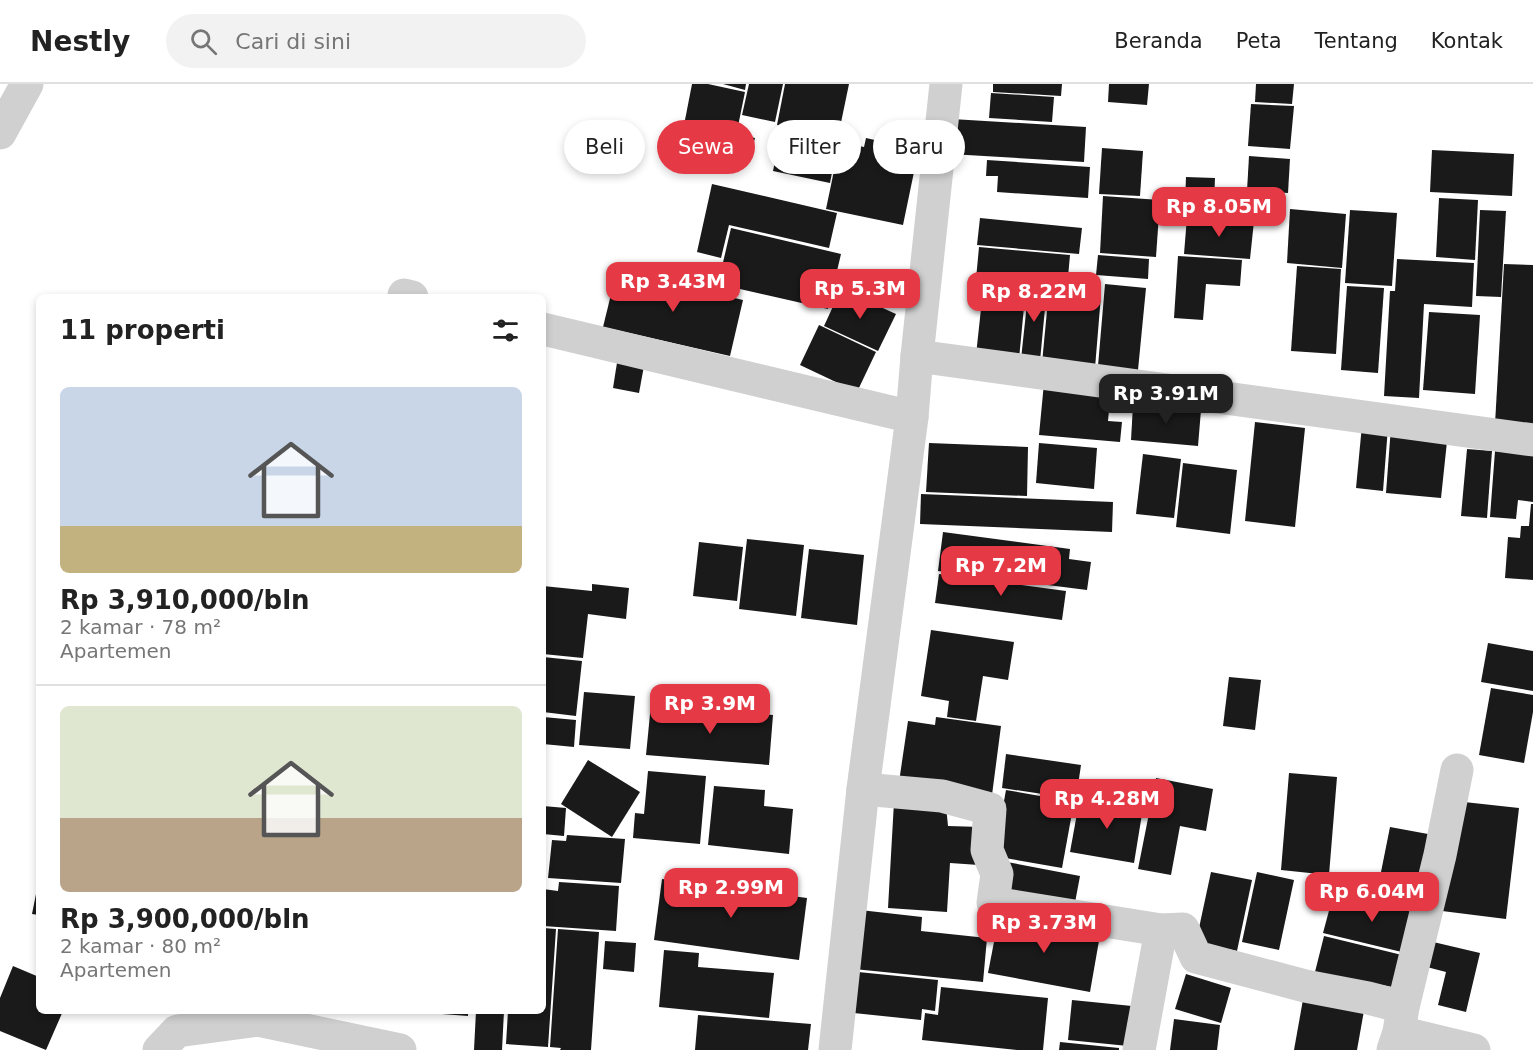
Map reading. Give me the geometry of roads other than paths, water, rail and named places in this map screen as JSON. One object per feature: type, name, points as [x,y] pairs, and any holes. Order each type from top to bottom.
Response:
[{"type":"street","points":[[0,133],[27,84]]},
{"type":"street","points":[[835,1050],[863,789],[912,417],[946,84]]},
{"type":"street","points":[[546,329],[912,417]]},
{"type":"street","points":[[917,356],[1533,440]]},
{"type":"street","points":[[1398,1030],[1440,855],[1457,770]]},
{"type":"street","points":[[863,789],[942,796],[990,809],[987,850],[997,874],[993,903],[1161,930],[1183,928],[1196,957],[1305,986],[1368,998],[1398,1030],[1474,1050]]},
{"type":"street","points":[[1139,1050],[1161,930]]},
{"type":"street","points":[[176,1031],[253,1016],[356,1045],[400,1050]]}]
